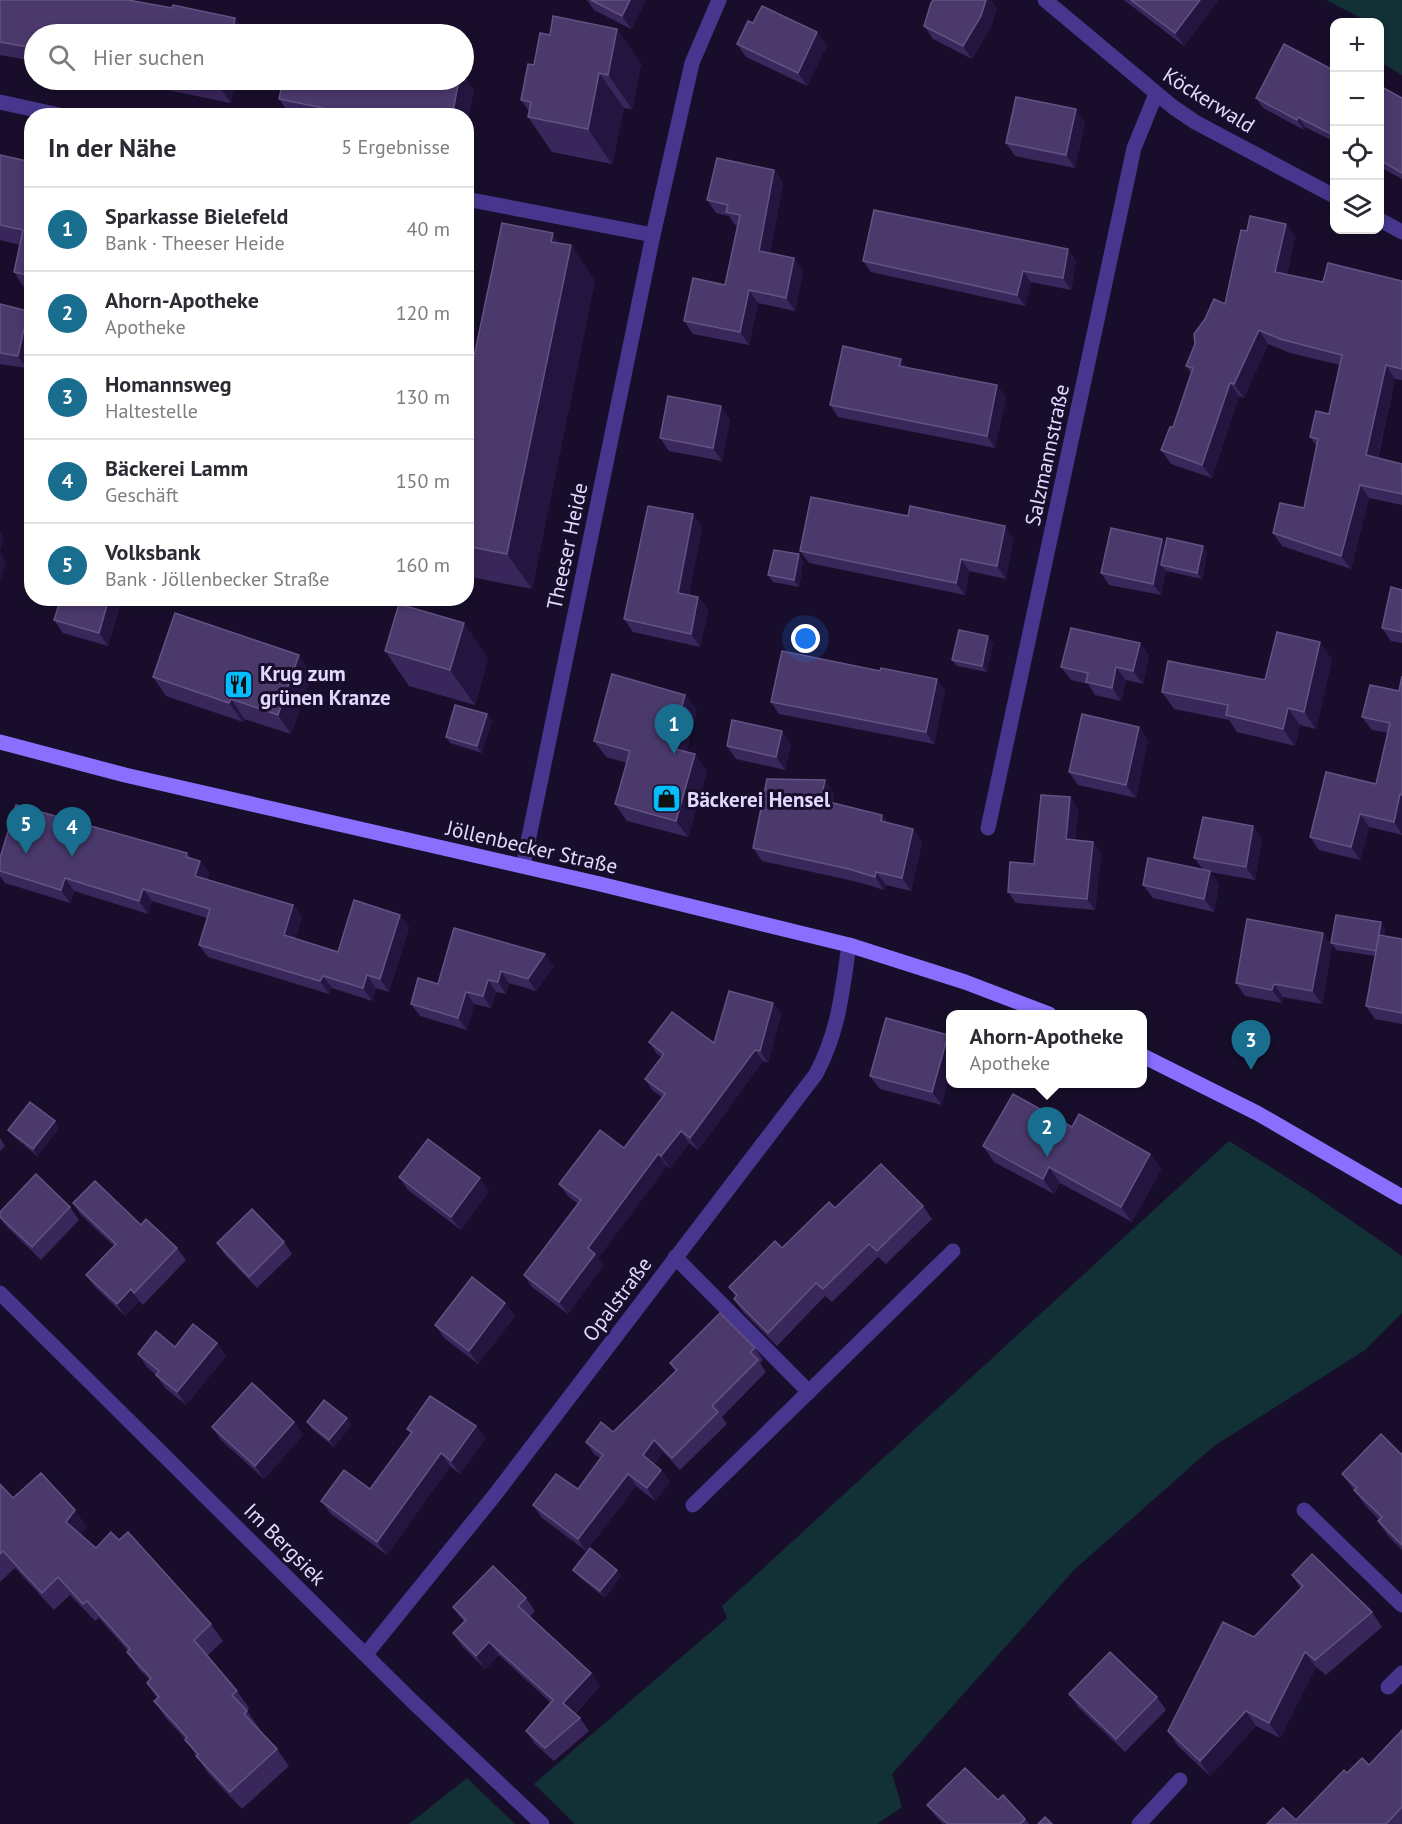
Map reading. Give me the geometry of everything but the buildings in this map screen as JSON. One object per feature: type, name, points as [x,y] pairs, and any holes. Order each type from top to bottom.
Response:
[{"type":"main road","name":"Jöllenbecker Straße","points":[[0,742],[124,775],[523,866],[849,945],[945,975],[1038,1010]]},
{"type":"main road","points":[[1147,1058],[1257,1113],[1402,1197]]},
{"type":"street","name":"Theeser Heide","points":[[523,866],[653,235],[692,63],[719,0]]},
{"type":"street","name":"Köckerwald","points":[[1045,0],[1156,94],[1195,122],[1330,193]]},
{"type":"street","name":"Salzmannstraße","points":[[988,828],[1134,148],[1156,94]]},
{"type":"street","points":[[0,102],[27,108]]},
{"type":"street","points":[[474,201],[653,235]]},
{"type":"street","points":[[1384,222],[1402,232]]},
{"type":"street","name":"Opalstraße","points":[[366,1654],[494,1496],[816,1074],[838,1021],[849,945]]},
{"type":"street","points":[[693,1505],[953,1251]]},
{"type":"street","points":[[675,1257],[808,1392]]},
{"type":"street","name":"Im Bergsiek","points":[[0,1293],[542,1824]]},
{"type":"street","points":[[1304,1510],[1402,1605]]},
{"type":"street","points":[[1388,1687],[1402,1673]]},
{"type":"street","points":[[1139,1824],[1180,1780]]},
{"type":"green space","points":[[1326,0],[1402,0],[1402,75],[1384,64],[1384,18],[1361,18]]},
{"type":"green space","points":[[1229,1141],[1307,1190],[1402,1256],[1402,1313],[1365,1350],[1214,1446],[1075,1569],[892,1774],[902,1807],[877,1824],[575,1824],[534,1784],[727,1618],[722,1606]]},
{"type":"green space","points":[[467,1778],[515,1824],[409,1824]]},
{"type":"place","name":"Krug zum grünen Kranze","points":[[239,685]]},
{"type":"place","name":"Sparkasse Bielefeld","points":[[674,754]]},
{"type":"place","name":"Bäckerei Hensel","points":[[666,799]]},
{"type":"place","name":"Volksbank","points":[[26,854]]},
{"type":"place","name":"Bäckerei Lamm","points":[[72,857]]},
{"type":"place","name":"Homannsweg","points":[[1251,1070]]},
{"type":"place","name":"Ahorn-Apotheke","points":[[1047,1157]]}]
